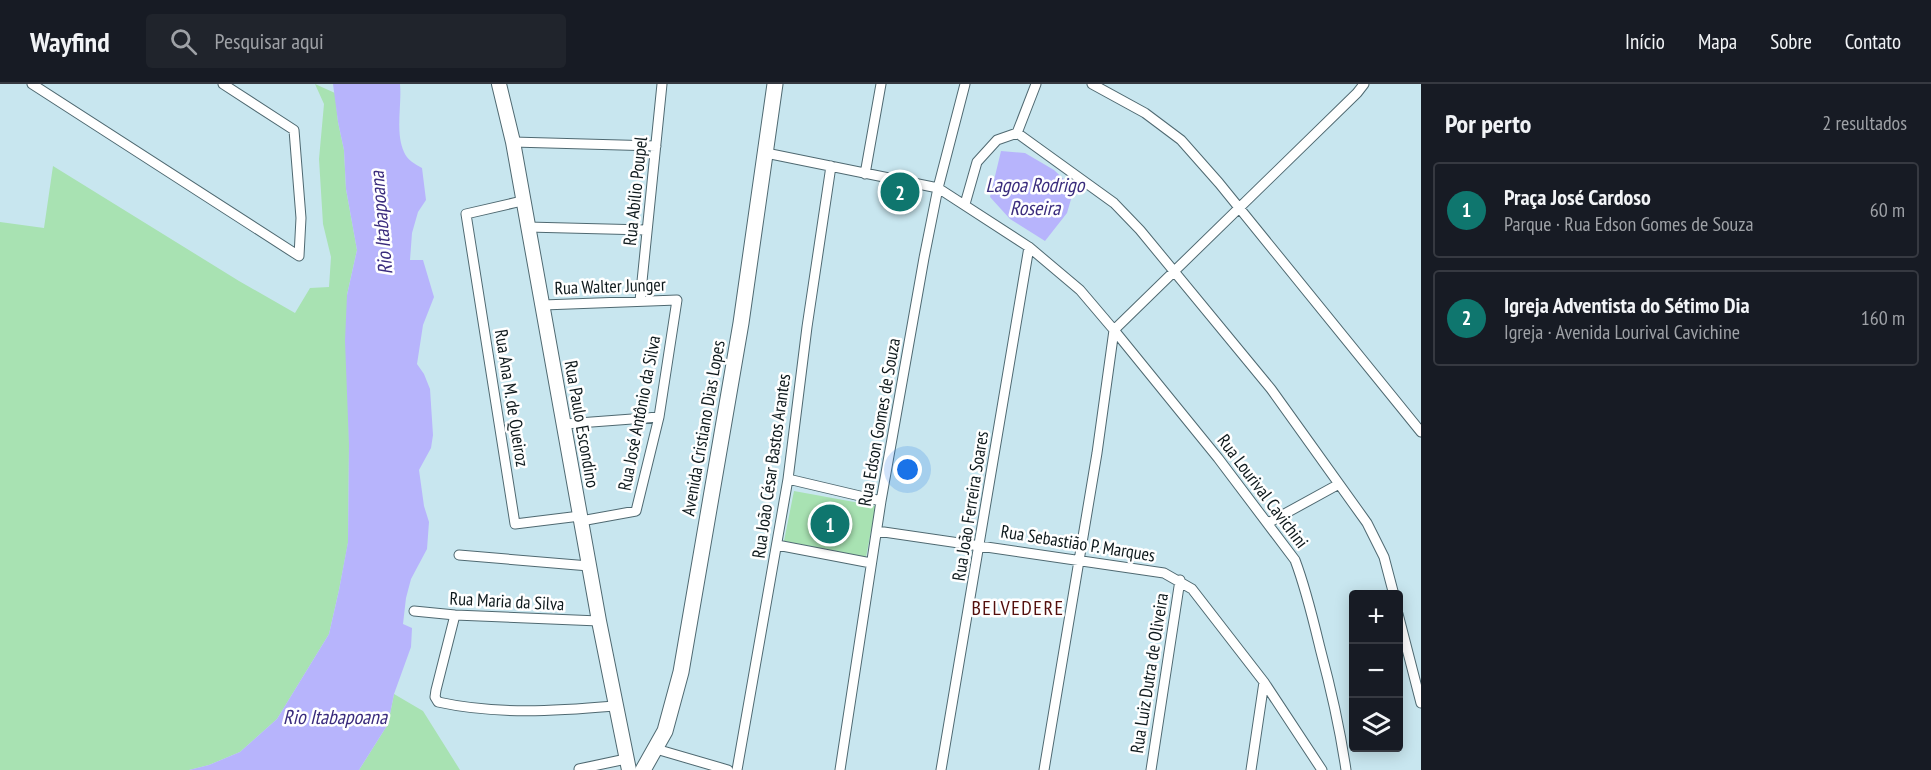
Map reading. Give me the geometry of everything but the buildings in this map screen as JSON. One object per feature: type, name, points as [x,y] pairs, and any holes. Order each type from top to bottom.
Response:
[{"type":"main road","name":"Rua Paulo Escondino","points":[[499,84],[513,142],[599,621],[628,765]]},
{"type":"main road","name":"Avenida Cristiano Dias Lopes","points":[[643,770],[670,719],[681,672],[741,323],[775,84]]},
{"type":"street","points":[[32,84],[299,256],[301,218],[294,130],[223,84]]},
{"type":"street","name":"Rua Abílio Poupel","points":[[640,301],[662,84]]},
{"type":"street","points":[[865,174],[880,84]]},
{"type":"street","name":"Rua Edson Gomes de Souza","points":[[840,770],[881,501],[938,188],[965,84]]},
{"type":"street","points":[[965,204],[977,162],[998,140],[1017,133],[1036,84]]},
{"type":"street","points":[[1092,84],[1145,113],[1181,141],[1239,208],[1421,432]]},
{"type":"street","points":[[1044,770],[1080,561],[1114,330],[1364,84]]},
{"type":"street","points":[[1017,133],[1114,203],[1174,271],[1271,389],[1367,523],[1384,557],[1393,590]]},
{"type":"street","points":[[513,142],[656,146]]},
{"type":"street","name":"Rua Lourival Cavichini","points":[[766,153],[938,188],[1029,247],[1080,290],[1295,560],[1341,732],[1346,770]]},
{"type":"street","name":"Rua João César Bastos Arantes","points":[[737,770],[788,479],[807,327],[831,166]]},
{"type":"street","name":"Rua Ana M. de Queiroz","points":[[522,201],[466,214],[515,524],[580,518]]},
{"type":"street","points":[[527,227],[646,230]]},
{"type":"street","name":"Rua João Ferreira Soares","points":[[941,770],[1029,247]]},
{"type":"street","name":"Rua José Antônio da Silva","points":[[580,518],[636,511],[659,417],[677,300]]},
{"type":"street","name":"Rua Walter Junger","points":[[543,305],[677,300]]},
{"type":"street","points":[[565,424],[659,417]]},
{"type":"street","points":[[788,479],[881,501]]},
{"type":"street","points":[[1268,524],[1339,484]]},
{"type":"street","name":"Rua Sebastião P. Marques","points":[[877,531],[1164,573],[1180,580],[1192,589],[1264,682],[1322,770]]},
{"type":"street","points":[[777,545],[871,563]]},
{"type":"street","points":[[459,555],[590,566]]},
{"type":"street","name":"Rua Luiz Dutra de Oliveira","points":[[1151,770],[1180,580]]},
{"type":"street","name":"Rua Maria da Silva","points":[[414,611],[599,621]]},
{"type":"street","points":[[455,615],[436,690],[435,697],[438,702],[474,709],[511,711],[615,706]]},
{"type":"street","points":[[1403,633],[1421,703]]},
{"type":"street","points":[[1251,770],[1264,682]]},
{"type":"street","points":[[656,749],[728,770]]},
{"type":"street","points":[[579,769],[628,765]]},
{"type":"green space","points":[[315,84],[335,93],[344,150],[346,189],[357,250],[347,295],[348,543],[329,634],[277,719],[240,752],[209,765],[189,770],[0,770],[0,222],[44,228],[53,166],[295,313],[310,288],[329,287],[331,257],[323,224],[319,159],[324,104]]},
{"type":"green space","points":[[794,491],[876,506],[866,557],[784,541]]},
{"type":"green space","points":[[394,694],[423,711],[460,770],[359,770],[388,724]]},
{"type":"water","name":"Rio Itabapoana","points":[[333,84],[400,84],[401,144],[407,157],[422,168],[426,200],[418,212],[412,233],[410,260],[423,260],[434,297],[423,325],[417,364],[430,389],[433,435],[431,448],[419,470],[424,506],[429,522],[427,549],[411,579],[403,624],[412,628],[411,647],[394,694],[388,724],[359,770],[189,770],[209,765],[240,752],[277,719],[329,634],[339,590],[348,542],[349,445],[345,341],[347,295],[357,250],[346,189],[344,150]]},
{"type":"water","name":"Lagoa Rodrigo Roseira","points":[[1001,151],[1025,153],[1054,170],[1074,189],[1067,213],[1045,241],[1010,219],[990,197]]},
{"type":"place","name":"Igreja Adventista do Sétimo Dia","points":[[900,192]]},
{"type":"place","name":"Praça José Cardoso","points":[[830,524]]},
{"type":"district","name":"BELVEDERE","points":[[1018,608]]}]
